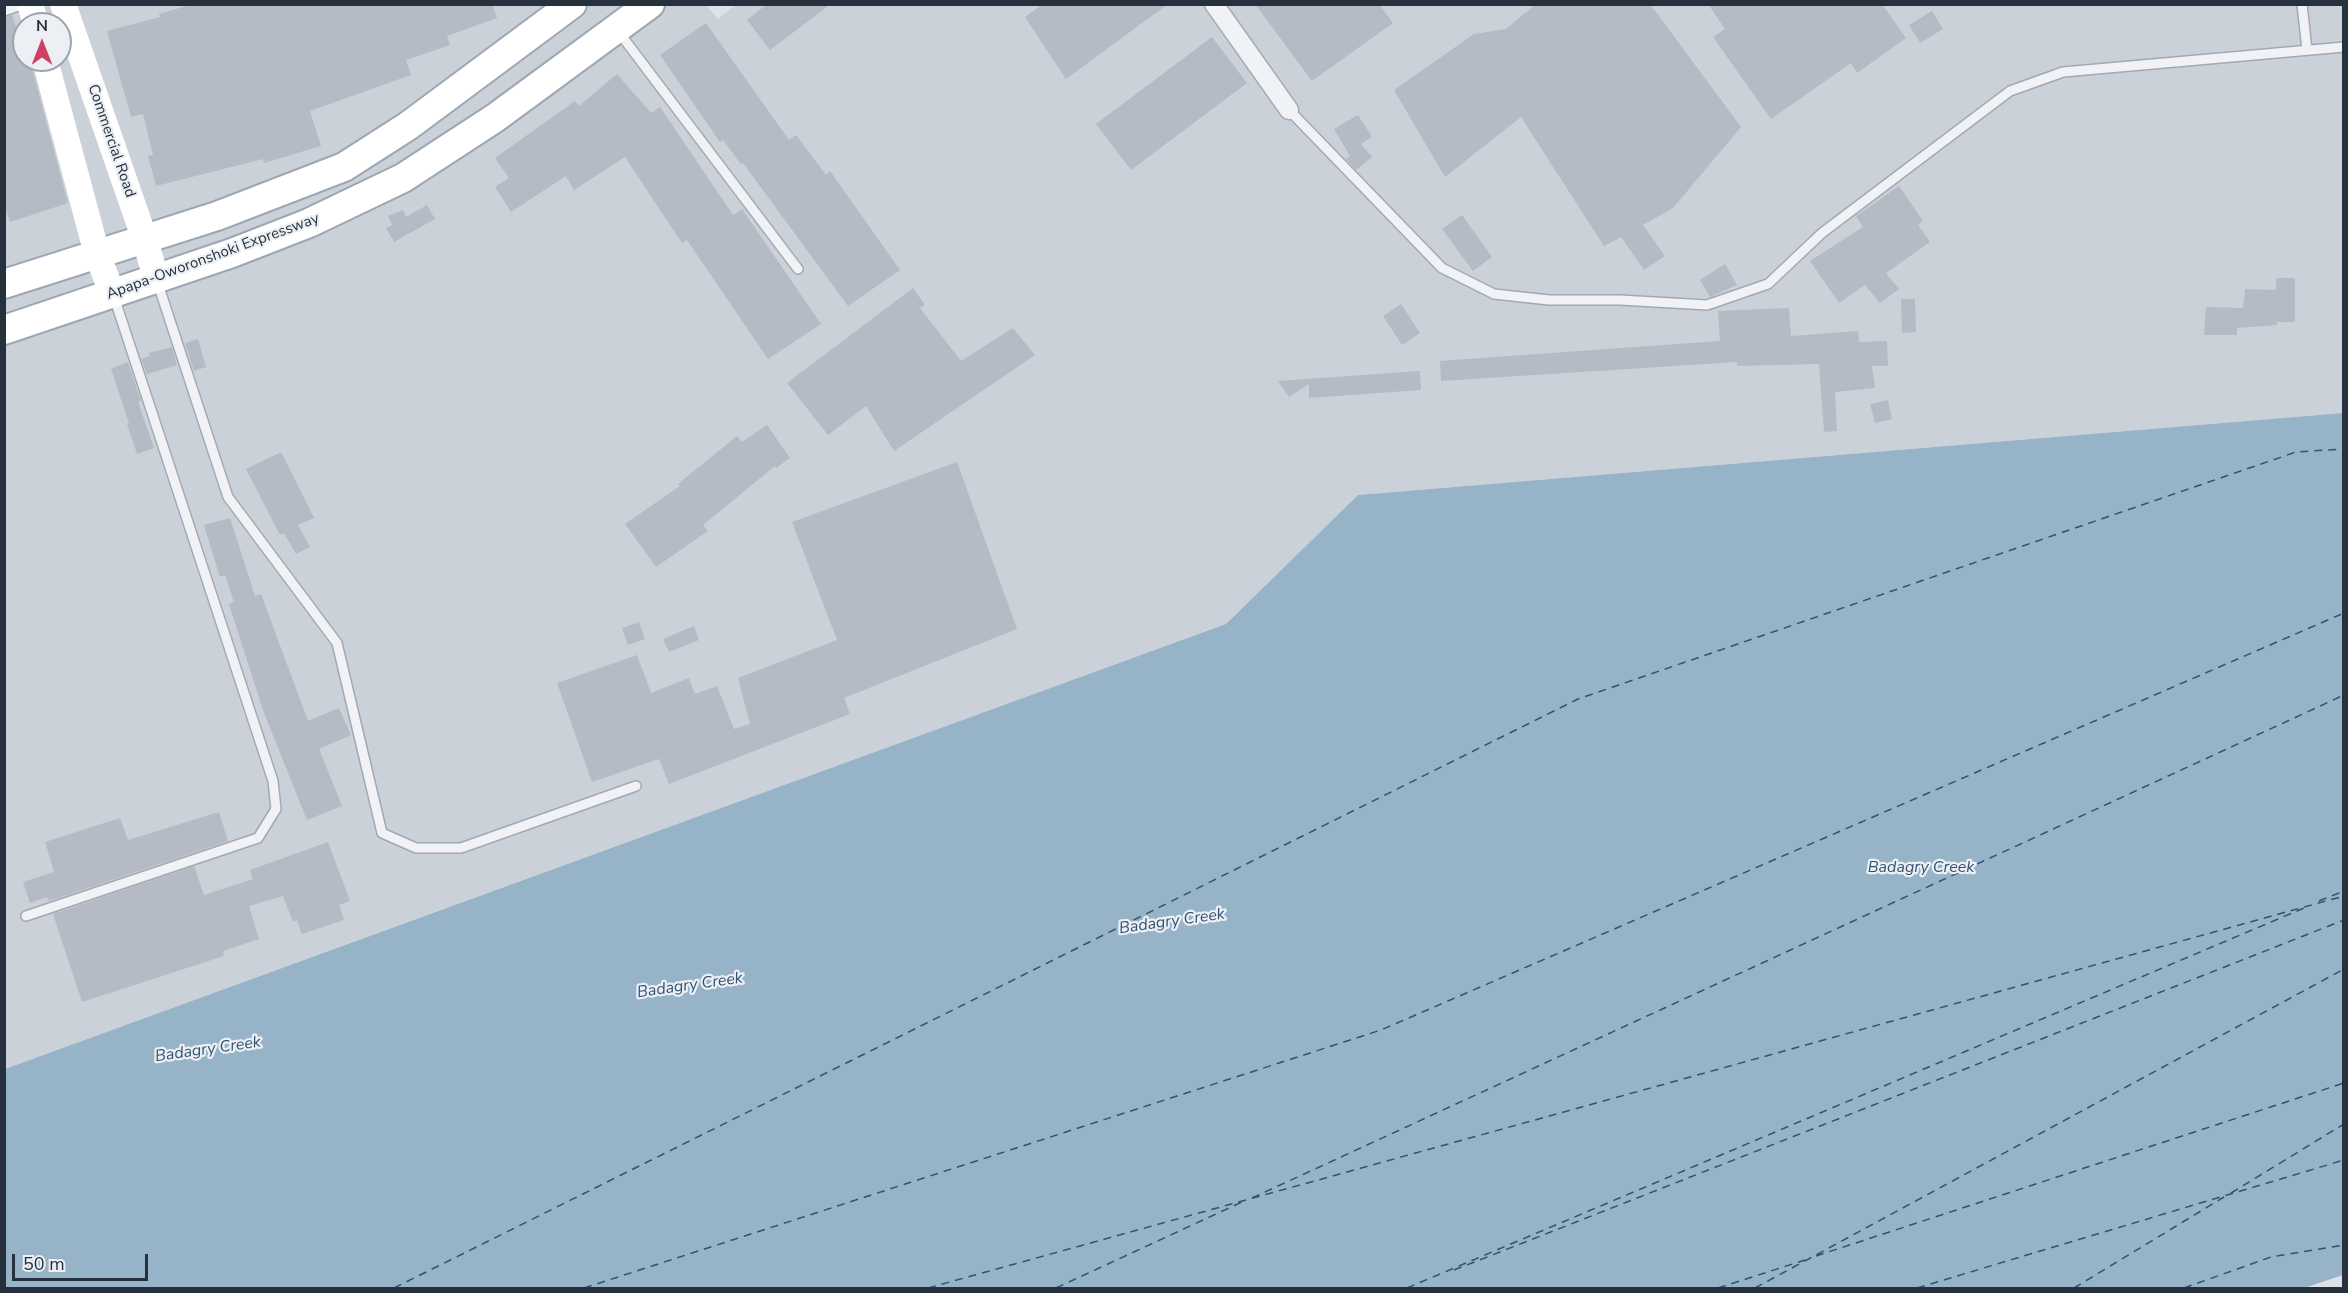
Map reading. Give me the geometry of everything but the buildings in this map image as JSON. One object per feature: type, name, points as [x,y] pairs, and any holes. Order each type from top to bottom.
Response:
[{"type":"main road","name":"Commercial Road","points":[[63,4],[156,278]]},
{"type":"main road","points":[[4,284],[217,216],[344,167],[408,126],[572,4]]},
{"type":"main road","name":"Apapa-Oworonshoki Expressway","points":[[4,330],[232,253],[309,223],[403,178],[495,118],[650,4]]},
{"type":"main road","points":[[48,72],[97,254],[113,295]]},
{"type":"street","points":[[1214,4],[1289,110]]},
{"type":"lane","points":[[4,11],[24,4]]},
{"type":"lane","points":[[2302,4],[2307,51]]},
{"type":"lane","points":[[616,29],[798,269]]},
{"type":"lane","points":[[1289,110],[1442,268],[1494,294],[1549,300],[1707,304],[1768,284],[1822,233],[2010,91],[2063,72],[2343,47]]},
{"type":"lane","points":[[156,278],[228,497],[337,643],[382,833],[416,848],[461,848],[636,786]]},
{"type":"lane","points":[[26,916],[258,838],[276,809],[273,781],[113,295]]},
{"type":"shaded area","points":[[705,4],[718,19],[737,4],[2343,5],[2343,413],[1358,495],[1226,624],[5,1069],[5,5]]},
{"type":"water","name":"Badagry Creek","points":[[2343,413],[2343,1275],[2304,1288],[5,1288],[5,1069],[1226,624],[1358,495]]},
{"type":"ferry route","points":[[394,1288],[1578,699],[2296,452],[2344,449]]},
{"type":"ferry route","points":[[584,1288],[1381,1030],[2344,613]]},
{"type":"ferry route","points":[[1252,1198],[2344,695]]},
{"type":"ferry route","points":[[2319,901],[2344,891]]},
{"type":"ferry route","points":[[928,1288],[2344,896]]},
{"type":"ferry route","points":[[1407,1288],[2304,908]]},
{"type":"ferry route","points":[[1454,1270],[2344,920]]},
{"type":"ferry route","points":[[1755,1288],[2344,969]]},
{"type":"ferry route","points":[[1816,1256],[2344,1083]]},
{"type":"ferry route","points":[[2231,1193],[2344,1124]]},
{"type":"ferry route","points":[[1917,1288],[2344,1160]]},
{"type":"ferry route","points":[[2074,1288],[2224,1197]]},
{"type":"ferry route","points":[[1056,1288],[1242,1202]]},
{"type":"ferry route","points":[[2184,1288],[2271,1257],[2344,1245]]},
{"type":"ferry route","points":[[1718,1288],[1805,1260]]}]
